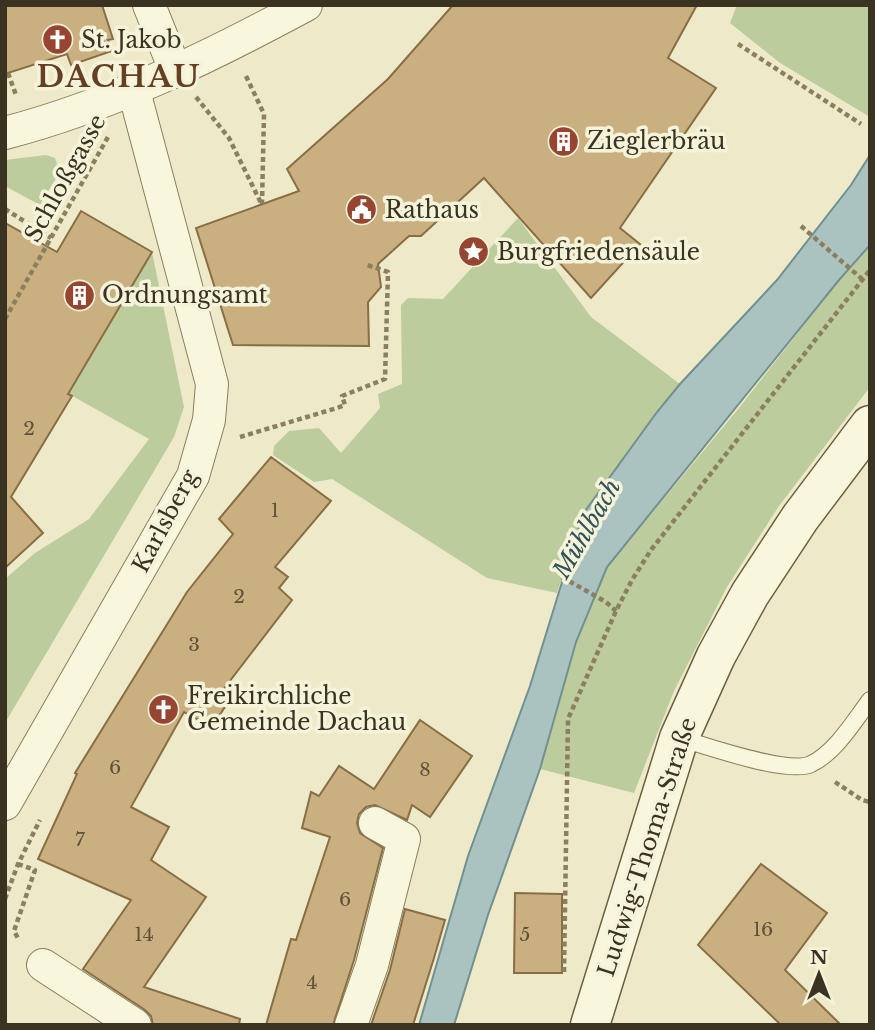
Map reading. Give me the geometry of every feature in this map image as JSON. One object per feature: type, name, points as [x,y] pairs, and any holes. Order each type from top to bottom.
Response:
[{"type":"main road","name":"Ludwig-Thoma-Straße","points":[[590,1025],[679,738],[716,656],[750,594],[800,518],[870,425]]},
{"type":"street","points":[[149,5],[176,72]]},
{"type":"street","points":[[5,133],[71,114],[134,91],[231,45],[306,5]]},
{"type":"street","name":"Karlsberg","points":[[5,804],[193,476],[209,420],[212,384],[134,91]]},
{"type":"street","points":[[351,1025],[372,965],[404,839],[375,823]]},
{"type":"street","points":[[43,965],[135,1025]]},
{"type":"lane","points":[[679,738],[778,766],[810,765],[841,739],[870,700]]},
{"type":"path","points":[[738,44],[861,124]]},
{"type":"path","points":[[219,125],[229,138],[262,204],[264,114],[231,45]]},
{"type":"path","name":"Schloßgasse","points":[[5,319],[134,91]]},
{"type":"path","points":[[5,209],[51,237]]},
{"type":"path","points":[[801,226],[862,279]]},
{"type":"path","points":[[237,438],[345,405],[342,396],[385,379],[388,272],[368,265]]},
{"type":"path","points":[[564,976],[568,719],[616,611],[651,550],[870,270]]},
{"type":"path","points":[[562,577],[606,602],[616,611]]},
{"type":"path","points":[[810,765],[862,800],[870,802]]},
{"type":"path","points":[[18,864],[35,870],[14,931],[25,953],[43,965]]},
{"type":"green space","points":[[737,5],[870,5],[870,117],[780,63],[730,23]]},
{"type":"green space","points":[[46,155],[55,158],[60,172],[40,205],[5,186],[5,160]]},
{"type":"green space","points":[[518,218],[591,317],[680,384],[583,514],[557,593],[487,578],[332,479],[314,482],[273,455],[274,446],[289,431],[319,428],[341,453],[380,408],[378,394],[402,384],[401,305],[408,298],[443,299]]},
{"type":"green space","points":[[870,245],[870,387],[779,506],[727,587],[674,691],[634,793],[540,769],[576,642],[607,567]]},
{"type":"green space","points":[[152,252],[184,407],[174,437],[5,723],[5,579],[35,553],[89,519],[149,439],[42,379]]},
{"type":"water","name":"Mühlbach","points":[[870,155],[870,245],[607,567],[576,642],[540,769],[488,915],[454,1025],[419,1025],[468,856],[530,686],[583,514],[657,412],[777,280],[851,185]]},
{"type":"building","name":"St. Jakob","points":[[5,5],[102,5],[113,39],[108,40],[112,51],[71,65],[67,54],[5,74]]},
{"type":"building","points":[[453,5],[697,5],[668,58],[716,88],[620,228],[640,244],[591,298],[484,178],[421,236],[409,236],[378,264],[381,287],[368,302],[369,346],[233,345],[196,228],[299,191],[287,169],[388,79]]},
{"type":"building","points":[[81,211],[152,252],[68,394],[72,396],[11,497],[43,533],[5,568],[5,223],[57,252]]},
{"type":"building","points":[[271,457],[331,501],[275,567],[288,577],[279,588],[292,600],[223,690],[232,696],[212,727],[184,712],[131,807],[169,827],[151,860],[206,897],[144,987],[240,1019],[239,1025],[153,1025],[151,1016],[145,1010],[83,969],[131,900],[38,859],[77,774],[75,773],[187,592],[233,534],[219,519]]},
{"type":"building","points":[[420,720],[472,756],[430,817],[412,805],[407,820],[375,805],[366,807],[359,814],[357,823],[360,833],[383,848],[354,960],[333,1025],[266,1025],[291,939],[296,940],[330,837],[302,828],[311,792],[319,796],[339,766],[374,789]]},
{"type":"building","points":[[761,864],[827,913],[785,970],[841,1025],[781,1025],[698,945]]},
{"type":"building","points":[[515,893],[562,894],[562,973],[514,973]]},
{"type":"building","points":[[405,909],[445,920],[434,958],[413,1025],[371,1025],[390,970]]},
{"type":"place","name":"St. Jakob","points":[[58,40]]},
{"type":"place","name":"Zieglerbräu","points":[[564,141]]},
{"type":"place","name":"Rathaus","points":[[362,210]]},
{"type":"place","name":"Burgfriedensäule","points":[[474,252]]},
{"type":"place","name":"Ordnungsamt","points":[[79,295]]},
{"type":"place","name":"Freikirchliche Gemeinde Dachau","points":[[164,709]]},
{"type":"district","name":"DACHAU","points":[[119,77]]}]
